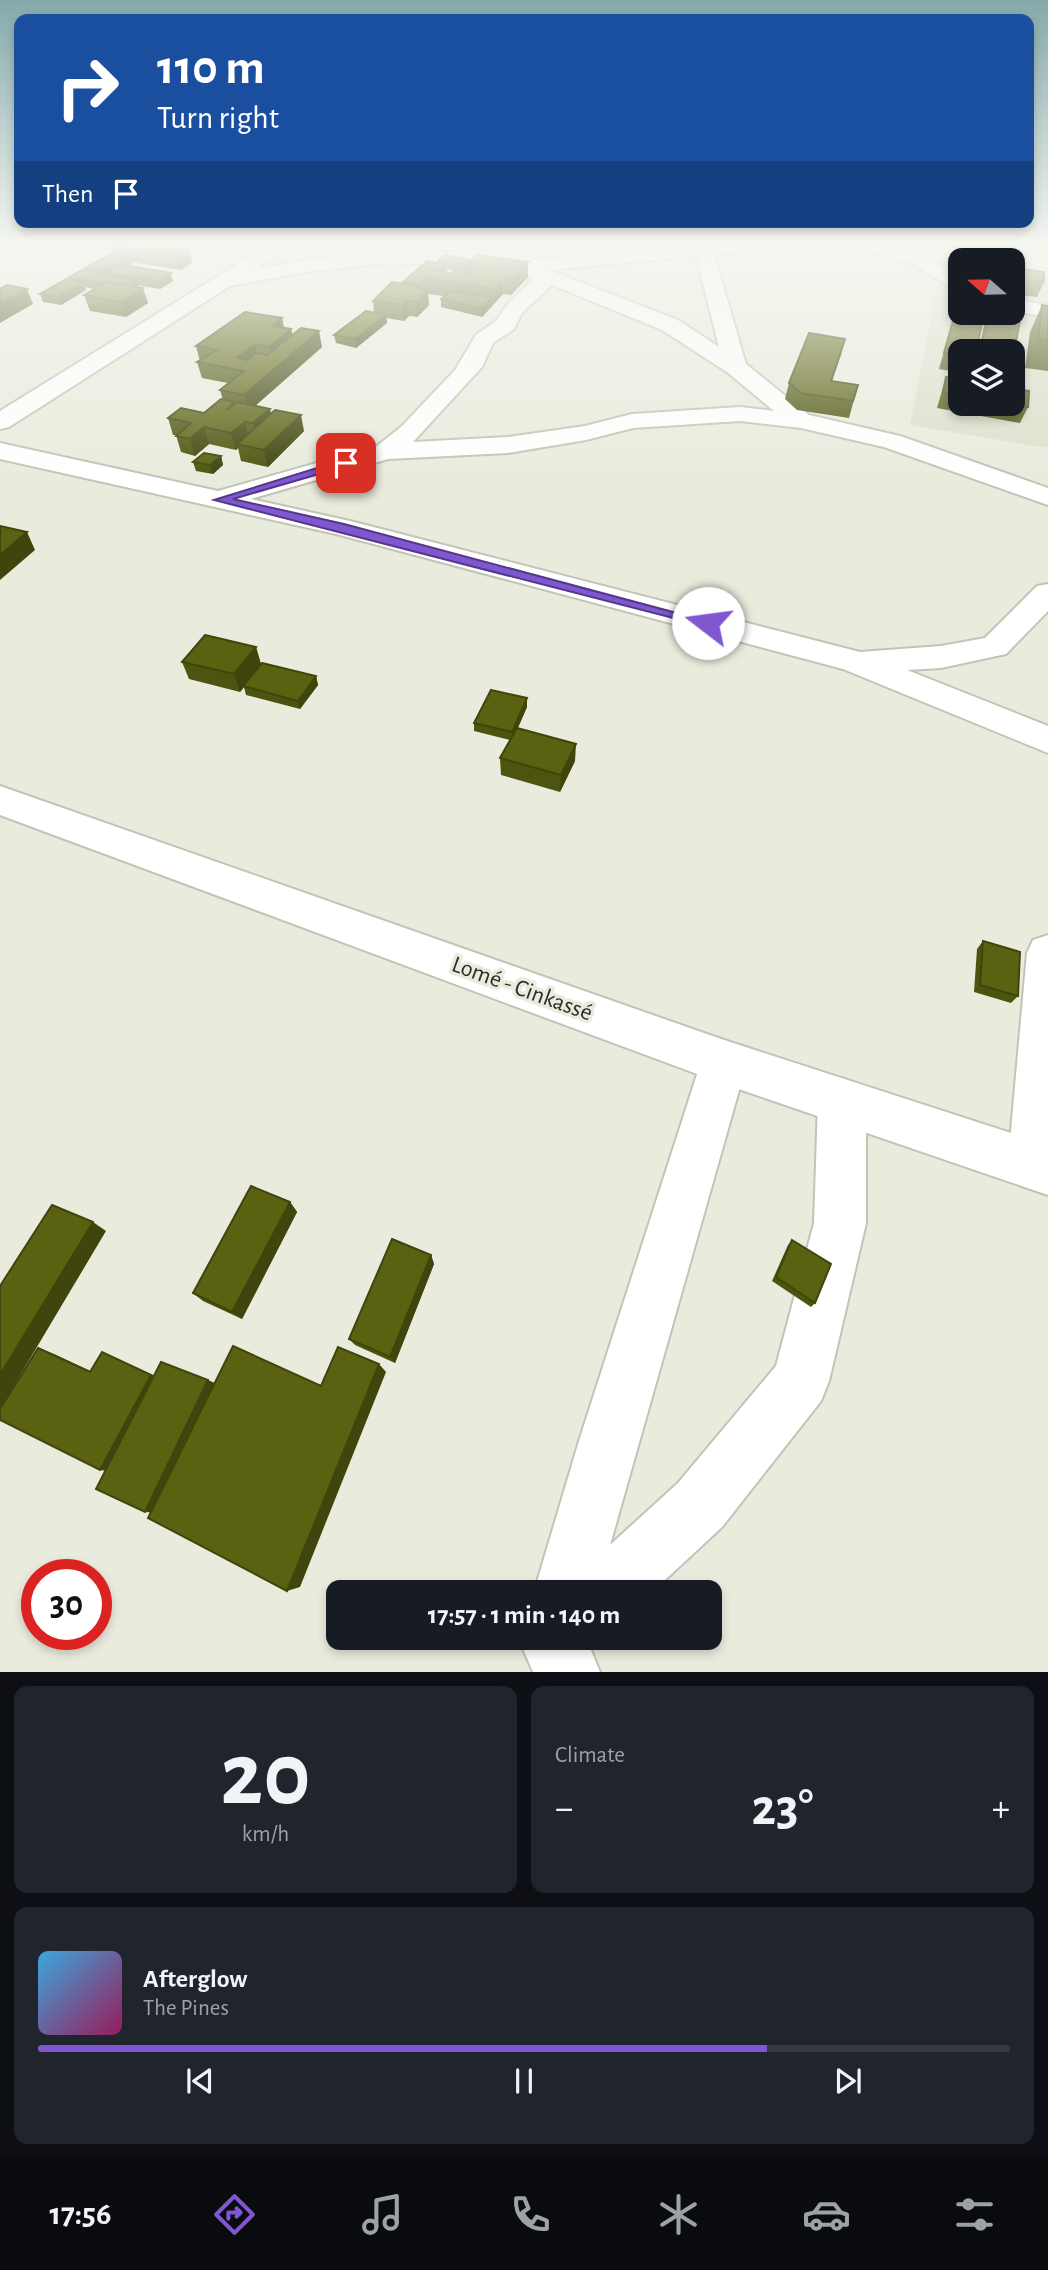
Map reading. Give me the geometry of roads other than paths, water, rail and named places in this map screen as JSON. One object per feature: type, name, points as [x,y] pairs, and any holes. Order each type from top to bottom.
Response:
[{"type":"main road","points":[[0,422],[160,322]]},
{"type":"main road","points":[[386,451],[411,430],[463,375],[474,362],[484,340],[507,322]]},
{"type":"main road","points":[[663,322],[735,367],[801,421]]},
{"type":"main road","points":[[723,322],[735,367]]},
{"type":"main road","points":[[219,500],[386,451],[508,445],[586,433],[632,421],[740,414],[801,421],[891,441],[1048,497]]},
{"type":"main road","points":[[0,451],[340,527],[854,662],[1048,740]]},
{"type":"main road","points":[[854,662],[941,657],[995,647],[1048,593]]},
{"type":"main road","name":"Lomé - Cinkassé","points":[[0,800],[724,1062],[1041,1167]]},
{"type":"main road","points":[[1041,1167],[1048,953]]},
{"type":"main road","points":[[573,1580],[608,1441],[724,1062]]},
{"type":"main road","points":[[619,1580],[700,1505],[801,1381],[840,1223],[842,1101]]}]
